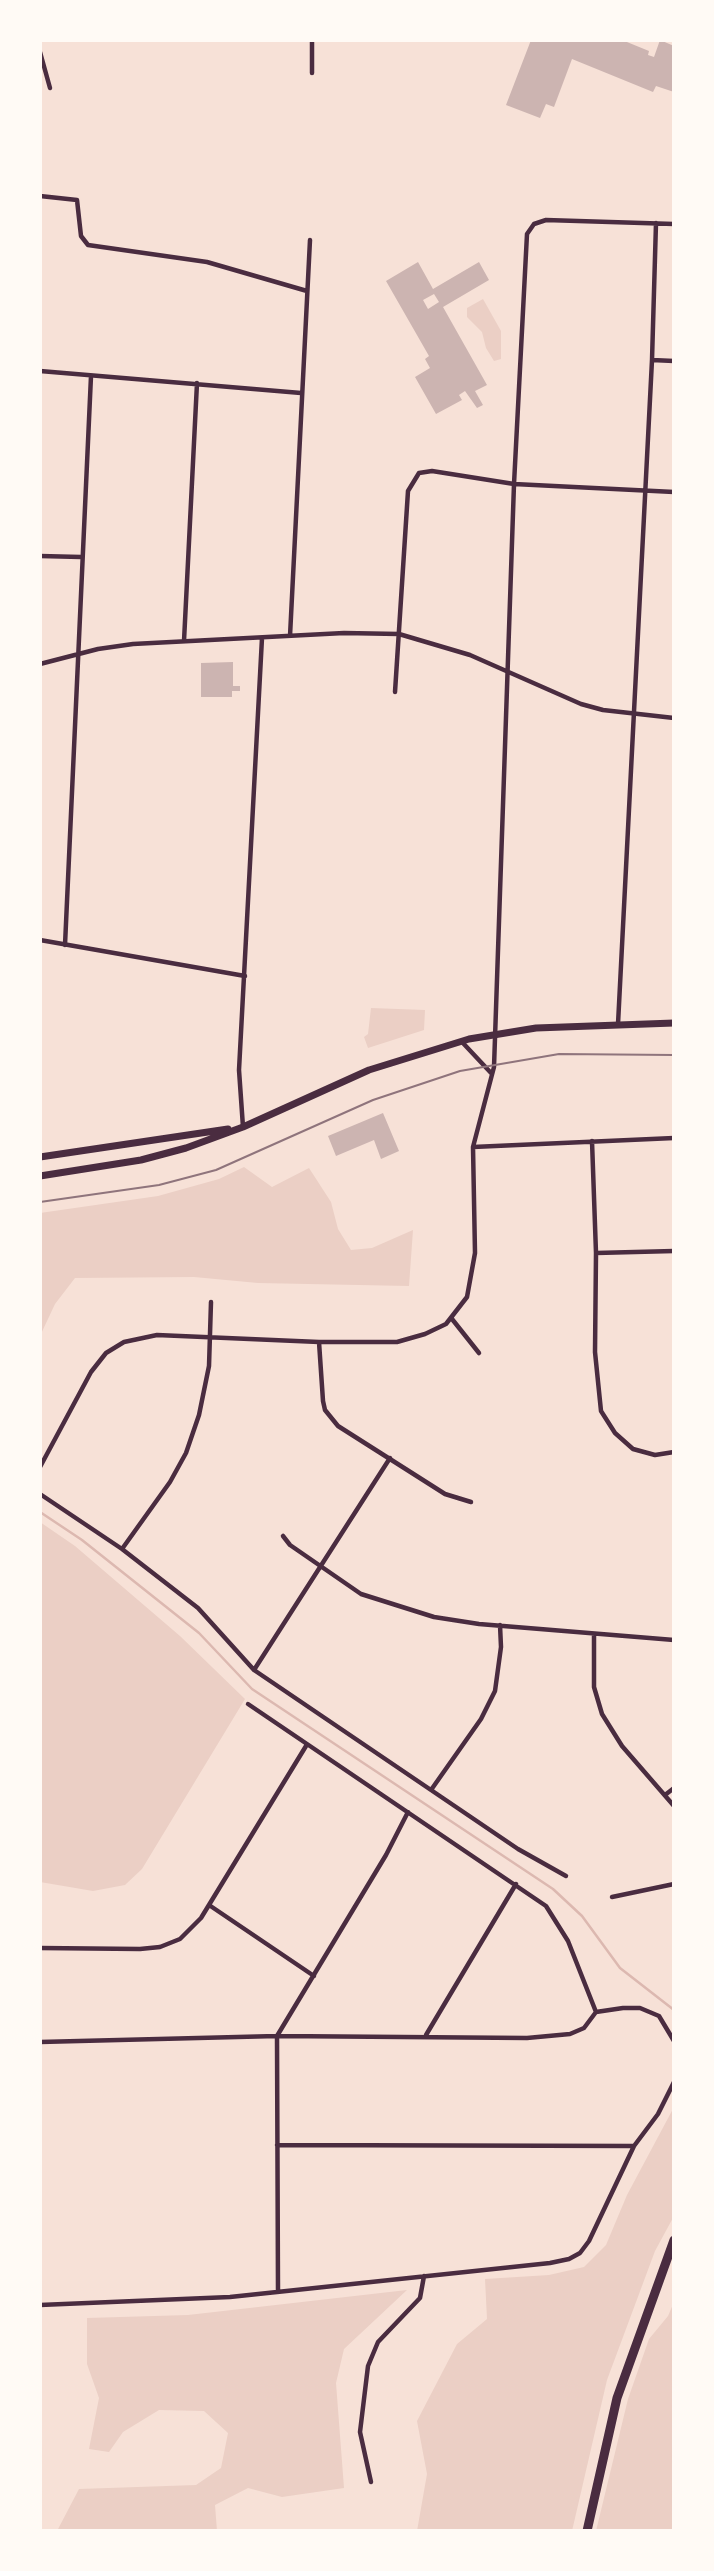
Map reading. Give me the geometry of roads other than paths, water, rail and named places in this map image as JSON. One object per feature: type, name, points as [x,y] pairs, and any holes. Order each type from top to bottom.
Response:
[{"type":"highway","points":[[587,2531],[617,2398],[674,2240]]},
{"type":"main road","points":[[40,1176],[142,1160],[243,1127],[369,1070],[461,1041],[495,1033],[618,1024],[674,1023]]},
{"type":"main road","points":[[40,1157],[243,1127]]},
{"type":"street","points":[[312,73],[313,40]]},
{"type":"street","points":[[40,52],[50,88]]},
{"type":"street","points":[[40,197],[77,200],[82,236],[88,245],[208,262],[307,291]]},
{"type":"street","points":[[40,1467],[91,1371],[106,1353],[136,1338],[319,1342],[410,1339],[438,1329],[452,1319],[467,1297],[474,1273],[473,1147],[492,1074],[495,1033],[514,484],[526,243],[534,224],[555,220],[674,224]]},
{"type":"street","points":[[618,1024],[652,360],[656,223]]},
{"type":"street","points":[[290,636],[300,393],[310,240]]},
{"type":"street","points":[[652,360],[674,361]]},
{"type":"street","points":[[40,371],[300,393]]},
{"type":"street","points":[[65,945],[91,376]]},
{"type":"street","points":[[184,641],[197,383]]},
{"type":"street","points":[[395,692],[407,505],[413,479],[425,471],[514,484],[674,492]]},
{"type":"street","points":[[40,556],[82,557]]},
{"type":"street","points":[[40,664],[112,646],[290,636],[399,634],[451,647],[581,704],[632,714],[674,718]]},
{"type":"street","points":[[243,1127],[239,1070],[262,638]]},
{"type":"street","points":[[40,940],[245,976]]},
{"type":"street","points":[[461,1041],[492,1074]]},
{"type":"street","points":[[473,1147],[674,1138]]},
{"type":"street","points":[[592,1141],[596,1253],[595,1352],[601,1410],[615,1433],[633,1449],[655,1455],[674,1452]]},
{"type":"street","points":[[596,1253],[674,1251]]},
{"type":"street","points":[[122,1549],[170,1482],[186,1453],[204,1392],[211,1339],[211,1302]]},
{"type":"street","points":[[452,1319],[479,1353]]},
{"type":"street","points":[[319,1342],[321,1392],[325,1410],[354,1438],[445,1494],[471,1502]]},
{"type":"street","points":[[254,1670],[390,1458]]},
{"type":"street","points":[[40,1493],[122,1549],[198,1608],[254,1670],[518,1849],[566,1876]]},
{"type":"street","points":[[283,1536],[290,1545],[360,1594],[434,1617],[594,1635],[674,1640]]},
{"type":"street","points":[[432,1790],[481,1718],[495,1691],[502,1647],[500,1625]]},
{"type":"street","points":[[594,1635],[594,1687],[602,1714],[622,1746],[674,1806]]},
{"type":"street","points":[[248,1704],[546,1906],[560,1924],[596,2012]]},
{"type":"street","points":[[40,1948],[160,1947],[180,1939],[209,1905],[306,1745]]},
{"type":"street","points":[[665,1795],[674,1788]]},
{"type":"street","points":[[278,2292],[277,2036],[408,1812]]},
{"type":"street","points":[[426,2036],[516,1884]]},
{"type":"street","points":[[612,1897],[674,1884]]},
{"type":"street","points":[[209,1905],[314,1976]]},
{"type":"street","points":[[40,2042],[277,2036],[548,2037],[584,2028],[596,2012],[623,2008],[650,2010],[659,2017],[674,2041]]},
{"type":"street","points":[[40,2305],[175,2301],[278,2292],[550,2263],[580,2253],[589,2241],[634,2146],[658,2114],[674,2082]]},
{"type":"street","points":[[277,2145],[634,2146]]},
{"type":"street","points":[[371,2482],[360,2432],[368,2366],[378,2342],[420,2298],[424,2276]]},
{"type":"waterway","points":[[40,1512],[82,1540],[199,1633],[252,1689],[553,1889],[582,1916],[620,1968],[674,2010]]},
{"type":"tram line","points":[[40,1202],[159,1185],[216,1170],[373,1100],[460,1071],[559,1054],[674,1055]]}]
